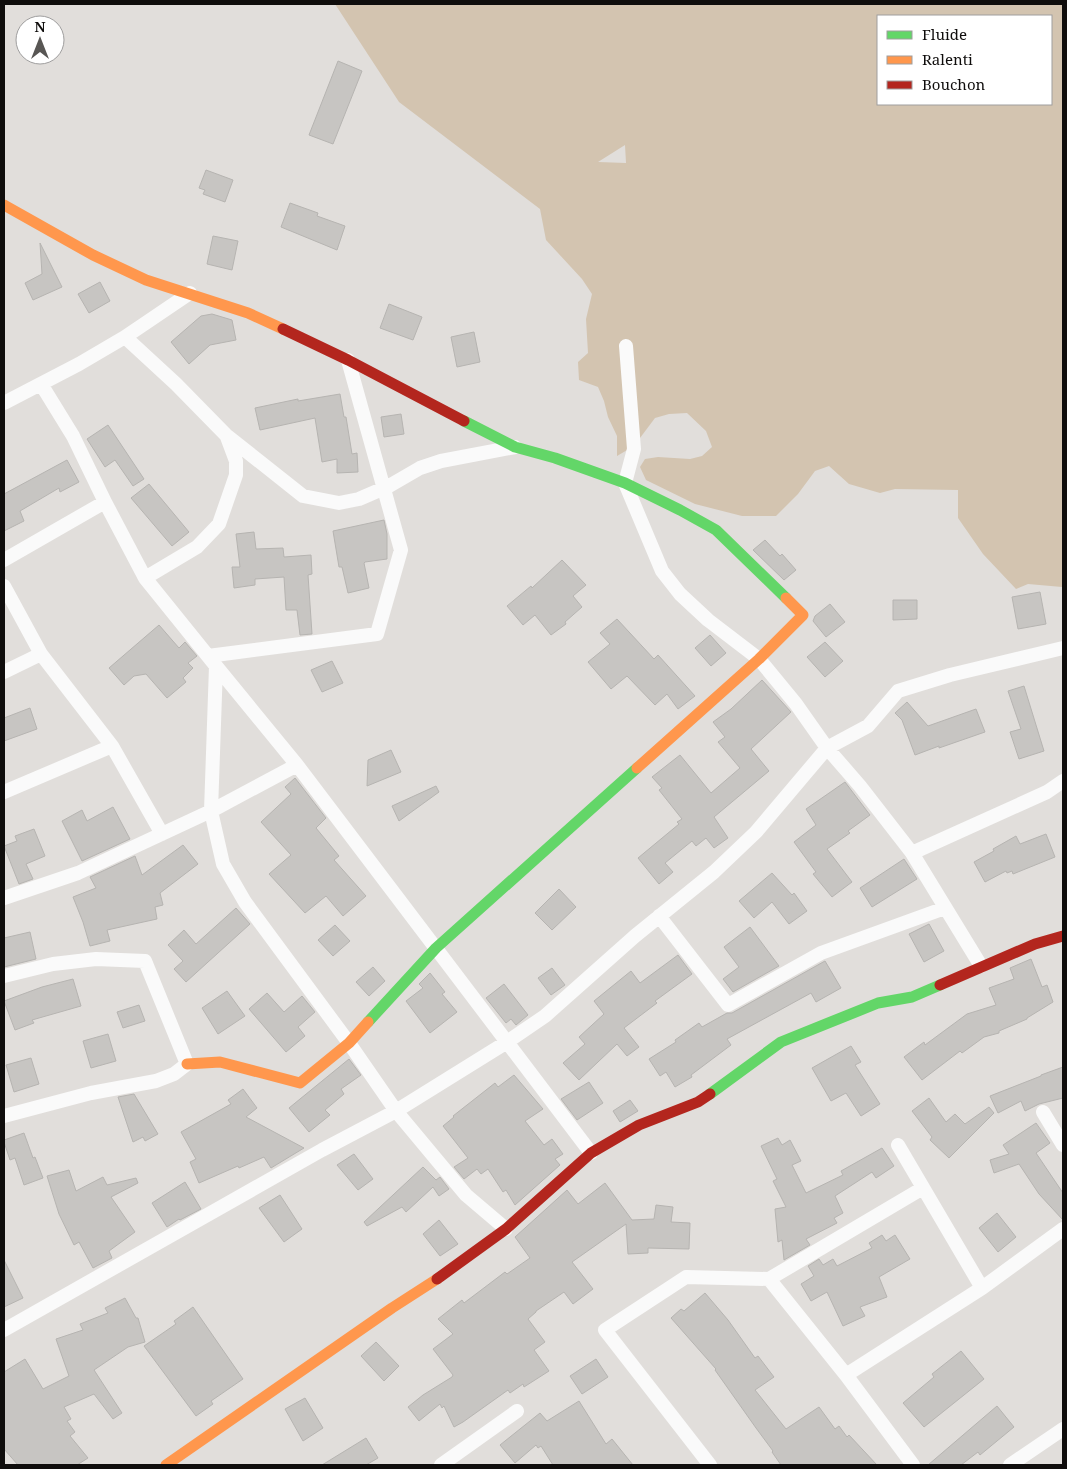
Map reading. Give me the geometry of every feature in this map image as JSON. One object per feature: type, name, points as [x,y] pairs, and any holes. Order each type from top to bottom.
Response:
[{"type":"street","points":[[4,205],[93,255],[146,280],[248,313],[348,360],[515,447],[555,458],[625,483],[716,530],[803,615],[759,659],[436,948],[350,1043],[300,1083],[220,1062],[187,1064],[174,1074],[156,1081],[91,1093],[4,1116]]},
{"type":"street","points":[[4,403],[79,364],[125,337],[190,293]]},
{"type":"street","points":[[125,337],[176,384],[226,435],[303,496],[339,503],[359,499],[384,489],[420,468],[441,461],[515,447]]},
{"type":"street","points":[[626,346],[634,449],[625,483],[662,571],[680,594],[708,620],[759,659],[796,704],[827,748],[860,786],[912,853],[981,966]]},
{"type":"street","points":[[212,661],[377,634],[402,550],[348,360]]},
{"type":"street","points":[[41,384],[73,436],[145,578],[297,765],[591,1153]]},
{"type":"street","points":[[145,578],[197,547],[218,524],[236,475],[236,461],[226,435]]},
{"type":"street","points":[[4,560],[105,502]]},
{"type":"street","points":[[4,586],[41,654],[112,746],[162,834]]},
{"type":"street","points":[[4,1330],[322,1150],[396,1111],[545,1016],[660,916],[714,872],[756,832],[827,748],[868,726],[898,691],[950,675],[1063,648]]},
{"type":"street","points":[[4,672],[41,654]]},
{"type":"street","points":[[212,661],[211,811],[223,864],[245,902],[350,1043],[396,1111],[466,1195],[506,1229]]},
{"type":"street","points":[[4,792],[112,746]]},
{"type":"street","points":[[4,898],[78,873],[211,811],[297,765]]},
{"type":"street","points":[[912,853],[1047,792],[1063,781]]},
{"type":"street","points":[[660,916],[728,1005],[821,953],[946,908]]},
{"type":"street","points":[[166,1465],[392,1308],[451,1270],[506,1229],[591,1153],[639,1124],[698,1102],[781,1042],[878,1003],[912,997],[981,966],[1036,944],[1063,936]]},
{"type":"street","points":[[4,976],[53,964],[96,959],[145,961],[187,1064]]},
{"type":"street","points":[[1043,1112],[1063,1145]]},
{"type":"street","points":[[898,1146],[982,1288]]},
{"type":"street","points":[[710,1465],[605,1330],[686,1277],[769,1279],[923,1188]]},
{"type":"street","points":[[846,1375],[982,1288],[1063,1229]]},
{"type":"street","points":[[769,1279],[846,1375],[913,1465]]},
{"type":"street","points":[[441,1465],[517,1411]]},
{"type":"street","points":[[1010,1465],[1063,1429]]},
{"type":"shaded area","points":[[335,4],[1063,4],[1063,589],[1062,587],[1028,584],[1016,589],[983,554],[958,518],[958,490],[895,489],[880,493],[849,484],[829,466],[815,471],[798,494],[776,516],[742,516],[695,504],[646,480],[640,467],[645,459],[658,457],[690,459],[702,456],[712,447],[706,431],[687,413],[669,414],[655,418],[634,446],[617,456],[617,436],[608,417],[598,387],[579,380],[578,362],[588,353],[586,319],[592,294],[582,279],[546,240],[540,209],[399,102]],"holes":[[[625,145],[626,163],[598,162]]]},
{"type":"building","points":[[338,61],[362,71],[333,144],[309,135]]},
{"type":"building","points":[[206,170],[233,180],[225,202],[203,194],[205,190],[199,188]]},
{"type":"building","points":[[290,203],[318,213],[317,216],[345,226],[337,250],[281,227]]},
{"type":"building","points":[[213,236],[238,241],[232,270],[207,264]]},
{"type":"building","points":[[40,243],[62,287],[33,300],[25,283],[42,274]]},
{"type":"building","points":[[100,282],[110,301],[89,313],[78,294]]},
{"type":"building","points":[[389,304],[422,317],[413,340],[380,328]]},
{"type":"building","points":[[212,314],[232,320],[236,340],[210,345],[189,364],[171,342],[201,316]]},
{"type":"building","points":[[474,332],[480,362],[457,367],[451,337]]},
{"type":"building","points":[[340,394],[352,454],[357,453],[358,472],[337,473],[337,459],[322,462],[315,418],[260,430],[255,408],[298,399],[298,401]]},
{"type":"building","points":[[401,414],[404,434],[384,437],[381,417]]},
{"type":"building","points":[[108,425],[144,479],[133,486],[115,460],[105,467],[87,439]]},
{"type":"building","points":[[67,460],[79,482],[60,492],[59,488],[20,511],[24,521],[4,531],[4,494]]},
{"type":"building","points":[[149,484],[189,532],[172,546],[131,498]]},
{"type":"building","points":[[384,520],[387,534],[387,559],[365,562],[369,588],[348,593],[342,567],[339,567],[333,531]]},
{"type":"building","points":[[254,532],[256,549],[283,548],[284,557],[311,555],[312,574],[308,575],[312,634],[300,635],[297,610],[286,610],[284,577],[255,579],[255,585],[234,588],[232,567],[240,567],[236,534]]},
{"type":"building","points":[[765,540],[780,556],[782,554],[796,570],[784,580],[753,550]]},
{"type":"building","points":[[562,560],[586,585],[573,596],[582,607],[565,622],[566,624],[551,635],[535,615],[523,625],[507,606],[531,586],[532,588]]},
{"type":"building","points":[[1040,592],[1046,624],[1018,629],[1012,597]]},
{"type":"building","points":[[893,600],[917,600],[917,619],[893,620]]},
{"type":"building","points":[[830,604],[845,622],[826,637],[813,621],[815,616]]},
{"type":"building","points":[[617,619],[654,659],[658,655],[695,696],[678,709],[667,694],[655,705],[627,676],[611,689],[588,662],[610,644],[600,633]]},
{"type":"building","points":[[159,625],[179,648],[185,642],[197,656],[188,663],[193,668],[183,678],[186,682],[167,698],[146,674],[134,676],[124,685],[109,668]]},
{"type":"building","points":[[710,635],[726,653],[711,666],[695,648]]},
{"type":"building","points":[[825,642],[843,661],[825,677],[807,657]]},
{"type":"building","points":[[332,661],[343,683],[322,692],[311,670]]},
{"type":"building","points":[[762,680],[791,712],[751,749],[769,771],[714,817],[728,838],[714,848],[706,838],[696,846],[692,841],[665,863],[673,872],[659,884],[638,858],[679,824],[677,822],[682,819],[659,790],[662,788],[652,777],[680,755],[711,793],[740,768],[718,742],[725,737],[713,722],[731,709]]},
{"type":"building","points":[[1024,686],[1044,751],[1019,759],[1010,732],[1021,729],[1008,691]]},
{"type":"building","points":[[907,702],[928,726],[976,709],[985,732],[915,755],[902,720],[895,713]]},
{"type":"building","points":[[30,708],[37,729],[4,741],[4,718]]},
{"type":"building","points":[[391,750],[401,772],[367,786],[368,760]]},
{"type":"building","points":[[295,778],[326,818],[316,828],[339,856],[334,860],[366,896],[343,916],[326,896],[305,913],[269,874],[291,855],[261,822],[291,794],[285,787]]},
{"type":"building","points":[[845,782],[870,815],[848,831],[850,833],[827,849],[852,882],[832,897],[813,874],[816,872],[794,842],[816,825],[806,809]]},
{"type":"building","points":[[436,786],[439,792],[399,821],[392,806]]},
{"type":"building","points":[[113,807],[130,839],[82,861],[62,821],[82,810],[87,821]]},
{"type":"building","points":[[34,829],[45,856],[26,864],[33,879],[19,884],[4,846],[17,841],[15,836]]},
{"type":"building","points":[[1046,834],[1055,857],[1013,874],[1012,871],[1007,873],[1006,871],[985,882],[974,862],[1016,836],[1020,844]]},
{"type":"building","points":[[183,845],[198,864],[160,893],[163,905],[155,907],[157,919],[107,930],[110,941],[90,946],[73,897],[96,888],[90,877],[135,856],[142,875]]},
{"type":"building","points":[[904,859],[917,879],[872,907],[860,888]]},
{"type":"building","points":[[772,873],[792,895],[794,893],[807,911],[789,924],[772,902],[754,918],[739,901]]},
{"type":"building","points":[[559,889],[576,907],[552,930],[535,913]]},
{"type":"building","points":[[236,908],[250,924],[186,982],[174,969],[183,961],[168,945],[184,930],[196,944]]},
{"type":"building","points":[[929,924],[944,951],[924,962],[909,934]]},
{"type":"building","points":[[335,925],[350,941],[333,956],[318,940]]},
{"type":"building","points":[[750,927],[779,966],[733,992],[723,979],[739,967],[724,947]]},
{"type":"building","points":[[30,932],[36,959],[4,967],[4,938]]},
{"type":"building","points":[[678,955],[692,974],[655,1001],[657,1003],[624,1028],[639,1047],[627,1056],[617,1044],[579,1080],[563,1063],[585,1044],[579,1037],[604,1014],[594,1001],[631,971],[640,983]]},
{"type":"building","points":[[1031,959],[1042,987],[1047,985],[1053,1002],[1027,1019],[999,1031],[999,1033],[984,1037],[962,1053],[960,1051],[922,1080],[904,1057],[924,1042],[925,1045],[967,1014],[996,1005],[989,988],[1014,979],[1010,968]]},
{"type":"building","points":[[825,961],[841,988],[816,1002],[811,993],[727,1039],[731,1045],[691,1075],[692,1077],[675,1087],[666,1072],[660,1076],[649,1059],[676,1042],[675,1040],[699,1023],[702,1027],[727,1013],[732,1013]]},
{"type":"building","points":[[373,967],[385,981],[369,996],[356,982]]},
{"type":"building","points":[[552,968],[565,985],[551,995],[538,978]]},
{"type":"building","points":[[430,973],[445,992],[442,994],[457,1012],[430,1033],[406,1001],[423,988],[419,984]]},
{"type":"building","points":[[73,979],[81,1006],[32,1020],[34,1023],[15,1030],[4,1001],[42,987]]},
{"type":"building","points":[[504,984],[528,1015],[516,1025],[511,1019],[506,1023],[486,998]]},
{"type":"building","points":[[227,991],[245,1016],[218,1034],[202,1008]]},
{"type":"building","points":[[267,993],[284,1012],[302,996],[315,1012],[298,1027],[305,1036],[286,1052],[249,1009]]},
{"type":"building","points":[[139,1005],[145,1021],[123,1028],[117,1012]]},
{"type":"building","points":[[108,1034],[116,1061],[91,1068],[83,1041]]},
{"type":"building","points":[[851,1046],[861,1062],[855,1065],[880,1104],[861,1116],[846,1093],[831,1101],[812,1068]]},
{"type":"building","points":[[31,1058],[39,1084],[14,1092],[6,1065]]},
{"type":"building","points":[[349,1059],[361,1075],[341,1089],[344,1094],[325,1110],[330,1115],[309,1132],[289,1108]]},
{"type":"building","points":[[1063,1067],[1063,1098],[1039,1104],[1025,1111],[1021,1101],[998,1113],[990,1096]]},
{"type":"building","points":[[514,1075],[543,1109],[525,1121],[544,1145],[552,1139],[563,1154],[555,1159],[560,1165],[515,1205],[506,1190],[503,1192],[488,1169],[481,1174],[477,1169],[464,1179],[454,1167],[468,1158],[443,1126],[495,1083],[498,1087]]},
{"type":"building","points":[[589,1082],[603,1103],[577,1120],[561,1099]]},
{"type":"building","points":[[243,1089],[257,1108],[246,1117],[304,1148],[271,1168],[264,1157],[199,1183],[190,1162],[196,1159],[181,1132],[231,1104],[228,1100]]},
{"type":"building","points":[[134,1094],[158,1134],[145,1141],[143,1137],[133,1142],[118,1097]]},
{"type":"building","points":[[929,1098],[946,1122],[955,1114],[965,1124],[989,1107],[994,1113],[949,1158],[930,1140],[932,1137],[912,1111]]},
{"type":"building","points":[[630,1100],[638,1111],[620,1122],[613,1111]]},
{"type":"building","points":[[1036,1123],[1050,1143],[1036,1153],[1063,1193],[1063,1220],[1039,1194],[1019,1164],[994,1173],[990,1160],[1009,1154],[1003,1145]]},
{"type":"building","points":[[24,1133],[43,1178],[24,1185],[15,1158],[10,1160],[4,1140]]},
{"type":"building","points":[[778,1138],[782,1145],[790,1140],[801,1161],[792,1165],[806,1193],[843,1175],[841,1171],[882,1148],[894,1166],[876,1178],[872,1172],[835,1196],[843,1213],[834,1218],[837,1223],[806,1239],[810,1245],[784,1260],[782,1240],[778,1242],[775,1209],[786,1207],[773,1181],[777,1179],[761,1146]]},
{"type":"building","points":[[354,1154],[373,1179],[358,1190],[337,1165]]},
{"type":"building","points":[[423,1167],[436,1180],[440,1177],[449,1189],[439,1196],[433,1187],[406,1212],[402,1207],[367,1226],[364,1222]]},
{"type":"building","points":[[69,1170],[76,1191],[103,1177],[107,1185],[136,1178],[138,1183],[111,1197],[135,1232],[109,1251],[112,1258],[93,1268],[79,1242],[74,1245],[59,1214],[47,1176]]},
{"type":"building","points":[[185,1182],[201,1209],[167,1227],[152,1203]]},
{"type":"building","points":[[605,1183],[632,1220],[654,1219],[656,1205],[673,1207],[671,1222],[690,1223],[689,1249],[648,1248],[648,1253],[628,1254],[626,1224],[572,1262],[593,1289],[573,1304],[564,1292],[536,1311],[528,1319],[545,1342],[534,1350],[549,1371],[524,1387],[523,1384],[510,1393],[508,1390],[454,1427],[444,1406],[442,1408],[440,1404],[419,1421],[408,1407],[453,1375],[433,1349],[453,1334],[438,1319],[462,1300],[464,1303],[505,1272],[507,1274],[530,1258],[515,1237],[567,1190],[578,1204]]},
{"type":"building","points":[[280,1195],[302,1229],[284,1242],[259,1208]]},
{"type":"building","points":[[997,1213],[1016,1237],[998,1252],[979,1228]]},
{"type":"building","points":[[439,1220],[458,1244],[440,1256],[423,1234]]},
{"type":"building","points":[[882,1235],[886,1241],[895,1235],[910,1259],[879,1277],[887,1297],[860,1307],[865,1316],[843,1326],[827,1292],[811,1301],[801,1284],[814,1276],[808,1266],[819,1259],[823,1265],[833,1259],[837,1266],[872,1248],[869,1243]]},
{"type":"building","points":[[4,1260],[23,1298],[4,1307]]},
{"type":"building","points":[[705,1293],[728,1320],[755,1358],[758,1356],[774,1377],[755,1390],[786,1429],[819,1407],[835,1429],[839,1426],[847,1437],[849,1435],[877,1465],[781,1465],[716,1369],[671,1318],[681,1309],[684,1311]]},
{"type":"building","points":[[125,1298],[136,1318],[138,1318],[145,1342],[128,1347],[94,1370],[122,1413],[113,1419],[94,1394],[64,1407],[71,1419],[67,1421],[75,1432],[70,1436],[88,1458],[77,1465],[18,1465],[4,1449],[4,1372],[25,1359],[43,1389],[69,1376],[56,1339],[83,1330],[80,1324],[108,1313],[105,1308]]},
{"type":"building","points":[[193,1307],[243,1379],[211,1401],[213,1404],[196,1416],[144,1346],[176,1324],[174,1321]]},
{"type":"building","points":[[376,1342],[399,1366],[384,1381],[361,1356]]},
{"type":"building","points":[[961,1351],[984,1379],[924,1427],[903,1403],[934,1377],[932,1374]]},
{"type":"building","points":[[596,1359],[608,1377],[582,1394],[570,1376]]},
{"type":"building","points":[[305,1398],[323,1428],[303,1441],[285,1409]]},
{"type":"building","points":[[579,1401],[606,1444],[612,1439],[633,1465],[553,1465],[541,1446],[538,1448],[536,1445],[515,1463],[500,1445],[540,1413],[547,1421]]},
{"type":"building","points":[[997,1406],[1014,1427],[980,1455],[978,1452],[961,1465],[928,1465]]},
{"type":"building","points":[[366,1438],[378,1458],[366,1465],[322,1465]]},
{"type":"traffic: fast","points":[[464,421],[515,447],[555,458],[625,483],[680,510],[716,530],[786,598]]},
{"type":"traffic: fast","points":[[368,1022],[436,948],[637,768]]},
{"type":"traffic: fast","points":[[710,1094],[781,1042],[878,1003],[912,997],[940,985]]},
{"type":"traffic: slow","points":[[4,205],[93,255],[146,280],[248,313],[283,329]]},
{"type":"traffic: slow","points":[[637,768],[759,659],[803,615],[786,598]]},
{"type":"traffic: slow","points":[[187,1064],[220,1062],[300,1083],[349,1043],[368,1022]]},
{"type":"traffic: slow","points":[[166,1465],[392,1308],[437,1279]]},
{"type":"traffic: jam","points":[[283,329],[348,360],[464,421]]},
{"type":"traffic: jam","points":[[940,985],[1035,944],[1063,936]]},
{"type":"traffic: jam","points":[[437,1279],[506,1229],[591,1153],[639,1125],[698,1102],[710,1094]]}]
